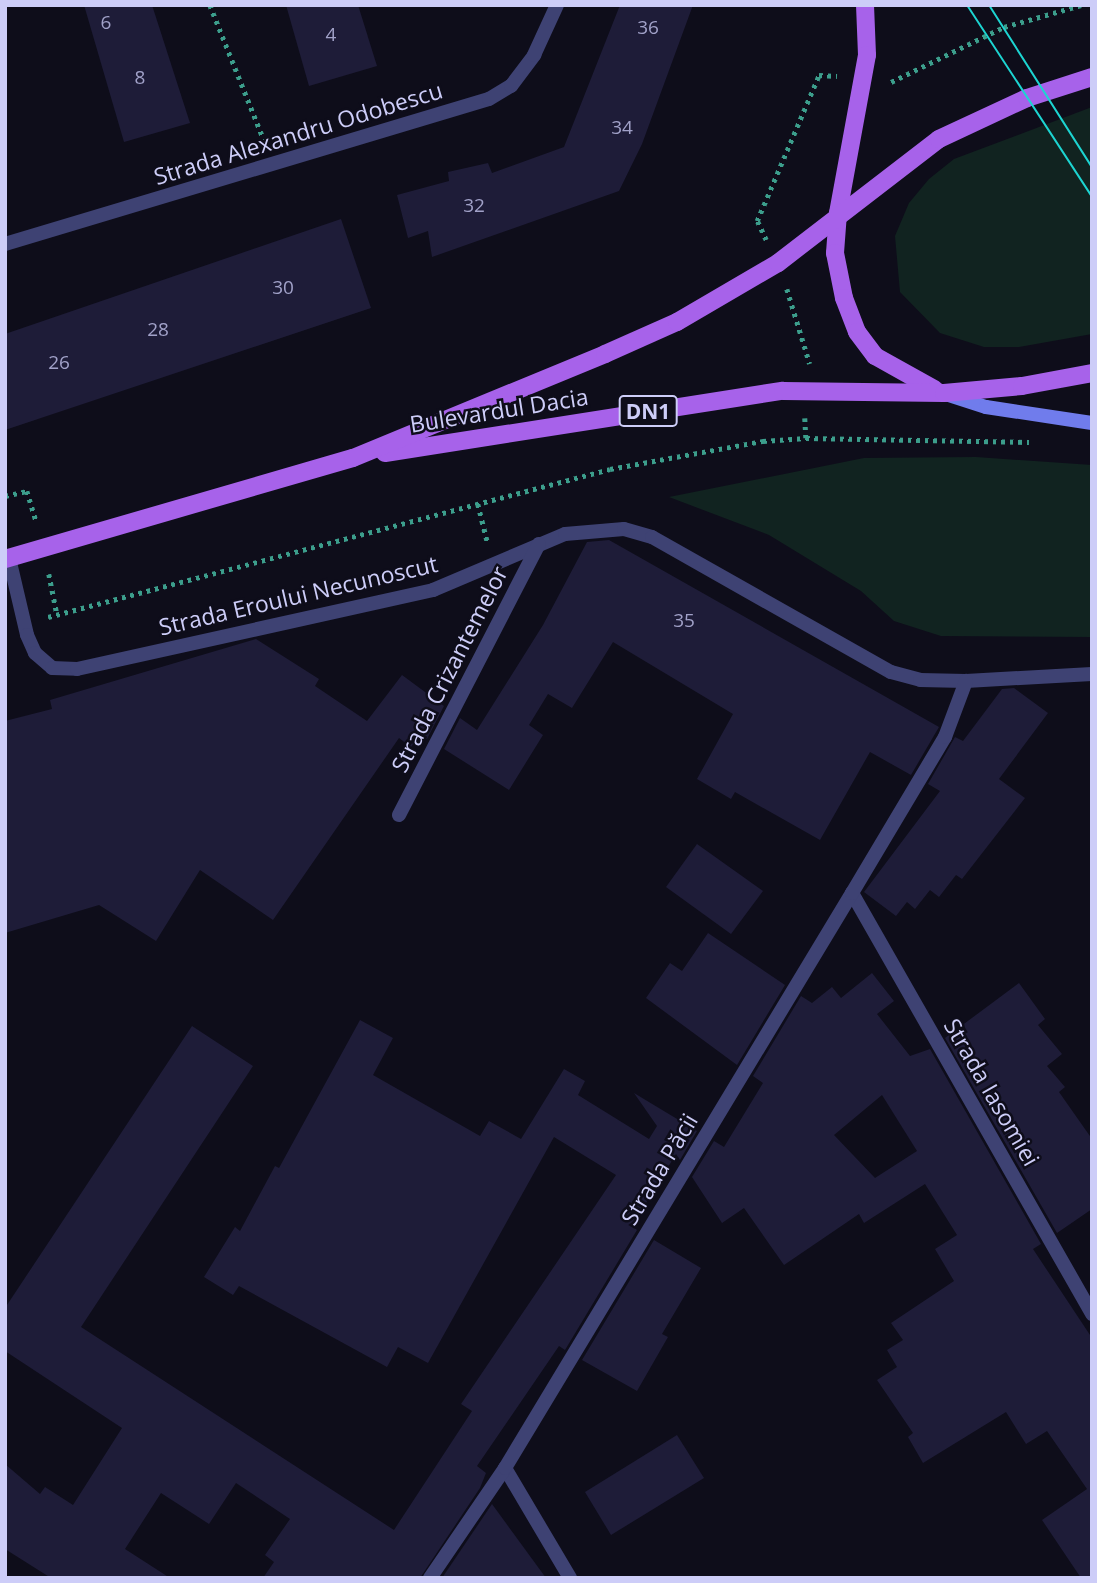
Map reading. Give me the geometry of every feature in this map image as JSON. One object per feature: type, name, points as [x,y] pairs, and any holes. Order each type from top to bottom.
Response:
[{"type":"main road","points":[[865,5],[867,55],[850,165],[838,213],[835,253],[844,298],[857,332],[874,356],[944,393],[986,407],[1092,423]]},
{"type":"main road","name":"Bulevardul Dacia","points":[[7,559],[354,458],[677,322],[778,263],[838,213],[939,139],[1027,98],[1092,77]]},
{"type":"main road","name":"Bulevardul Dacia","points":[[354,458],[783,391],[944,393],[1023,386],[1092,373]]},
{"type":"street","name":"Strada Alexandru Odobescu","points":[[5,244],[489,99],[511,86],[534,55],[557,5]]},
{"type":"street","name":"Strada Eroului Necunoscut","points":[[7,559],[35,653],[52,668],[76,669],[433,590],[539,544],[596,529],[624,528],[652,537],[891,671],[920,680],[966,681],[1092,674]]},
{"type":"street","name":"Strada Crizantemelor","points":[[399,815],[539,544]]},
{"type":"street","name":"Strada Păcii","points":[[430,1578],[505,1468],[852,894],[944,737],[966,681]]},
{"type":"street","name":"Strada Iasomiei","points":[[852,894],[1092,1314]]},
{"type":"street","points":[[505,1468],[570,1578]]},
{"type":"path","points":[[210,5],[273,164]]},
{"type":"path","points":[[890,82],[1004,27],[1081,5]]},
{"type":"path","points":[[57,614],[610,469],[762,441],[806,438]]},
{"type":"path","points":[[478,505],[493,566]]},
{"type":"green space","points":[[1092,107],[1092,334],[1019,347],[984,347],[940,333],[900,292],[895,236],[909,203],[929,179],[954,159]]},
{"type":"green space","points":[[976,457],[1092,465],[1092,637],[941,636],[894,621],[861,591],[769,535],[669,497],[864,458]]},
{"type":"building","points":[[84,5],[152,5],[190,123],[124,142]]},
{"type":"building","points":[[286,5],[358,5],[377,66],[309,86]]},
{"type":"building","points":[[620,5],[693,5],[642,144],[619,191],[432,257],[428,231],[408,238],[397,195],[449,181],[448,172],[488,163],[492,173],[564,147]]},
{"type":"building","points":[[341,219],[371,308],[5,430],[5,334]]},
{"type":"building","points":[[609,540],[939,727],[911,775],[870,752],[820,840],[735,792],[731,799],[697,779],[733,714],[613,642],[572,708],[548,694],[529,725],[543,735],[509,790],[444,749],[460,718],[477,730],[543,625],[587,542]]},
{"type":"building","points":[[256,639],[319,679],[315,686],[367,721],[402,675],[444,706],[427,739],[420,735],[411,747],[399,738],[273,920],[200,870],[156,941],[99,905],[5,933],[5,721],[52,709],[50,700]]},
{"type":"building","points":[[1014,688],[1048,713],[999,779],[1025,798],[962,879],[956,875],[939,897],[930,890],[915,909],[907,902],[896,916],[864,892],[940,791],[928,784],[955,737],[963,741],[1002,689]]},
{"type":"building","points":[[697,844],[763,891],[731,934],[666,887]]},
{"type":"building","points":[[708,933],[785,985],[737,1065],[646,998],[670,963],[682,971]]},
{"type":"building","points":[[872,973],[894,1001],[877,1014],[910,1056],[930,1049],[1041,1244],[1033,1249],[1092,1338],[1092,1578],[1081,1578],[1042,1520],[1087,1489],[1047,1431],[1026,1444],[1006,1412],[923,1463],[908,1437],[913,1433],[877,1380],[897,1367],[887,1350],[903,1340],[891,1323],[954,1281],[935,1249],[957,1235],[925,1184],[864,1223],[859,1214],[784,1265],[744,1208],[722,1223],[692,1177],[714,1141],[724,1147],[763,1083],[753,1076],[801,996],[812,1003],[832,987],[841,998]],"holes":[[[882,1095],[917,1151],[875,1178],[834,1135]]]},
{"type":"building","points":[[1019,983],[1045,1019],[1038,1025],[1062,1054],[1047,1066],[1065,1087],[1059,1092],[1092,1139],[1092,1209],[1057,1233],[945,1038]]},
{"type":"building","points":[[360,1020],[393,1038],[373,1075],[480,1136],[489,1121],[521,1139],[564,1069],[585,1081],[578,1095],[649,1139],[657,1126],[634,1093],[697,1131],[680,1160],[676,1154],[632,1226],[637,1230],[565,1350],[559,1346],[477,1466],[486,1473],[480,1488],[420,1578],[263,1578],[274,1562],[265,1555],[290,1519],[236,1483],[209,1524],[161,1493],[125,1549],[170,1578],[51,1578],[5,1549],[5,1464],[40,1494],[45,1487],[73,1505],[122,1428],[5,1351],[5,1308],[192,1026],[253,1066],[81,1327],[394,1530],[472,1411],[461,1404],[616,1175],[554,1137],[428,1363],[398,1347],[387,1367],[239,1286],[233,1295],[204,1277],[235,1227],[240,1231],[275,1166],[279,1168]]},
{"type":"building","points":[[654,1240],[701,1268],[662,1334],[668,1337],[637,1391],[582,1360]]},
{"type":"building","points":[[677,1435],[704,1478],[611,1535],[585,1492]]},
{"type":"building","points":[[492,1504],[546,1578],[442,1578]]},
{"type":"tram line","points":[[967,5],[1092,197]]},
{"type":"tram line","points":[[989,5],[1092,167]]}]
